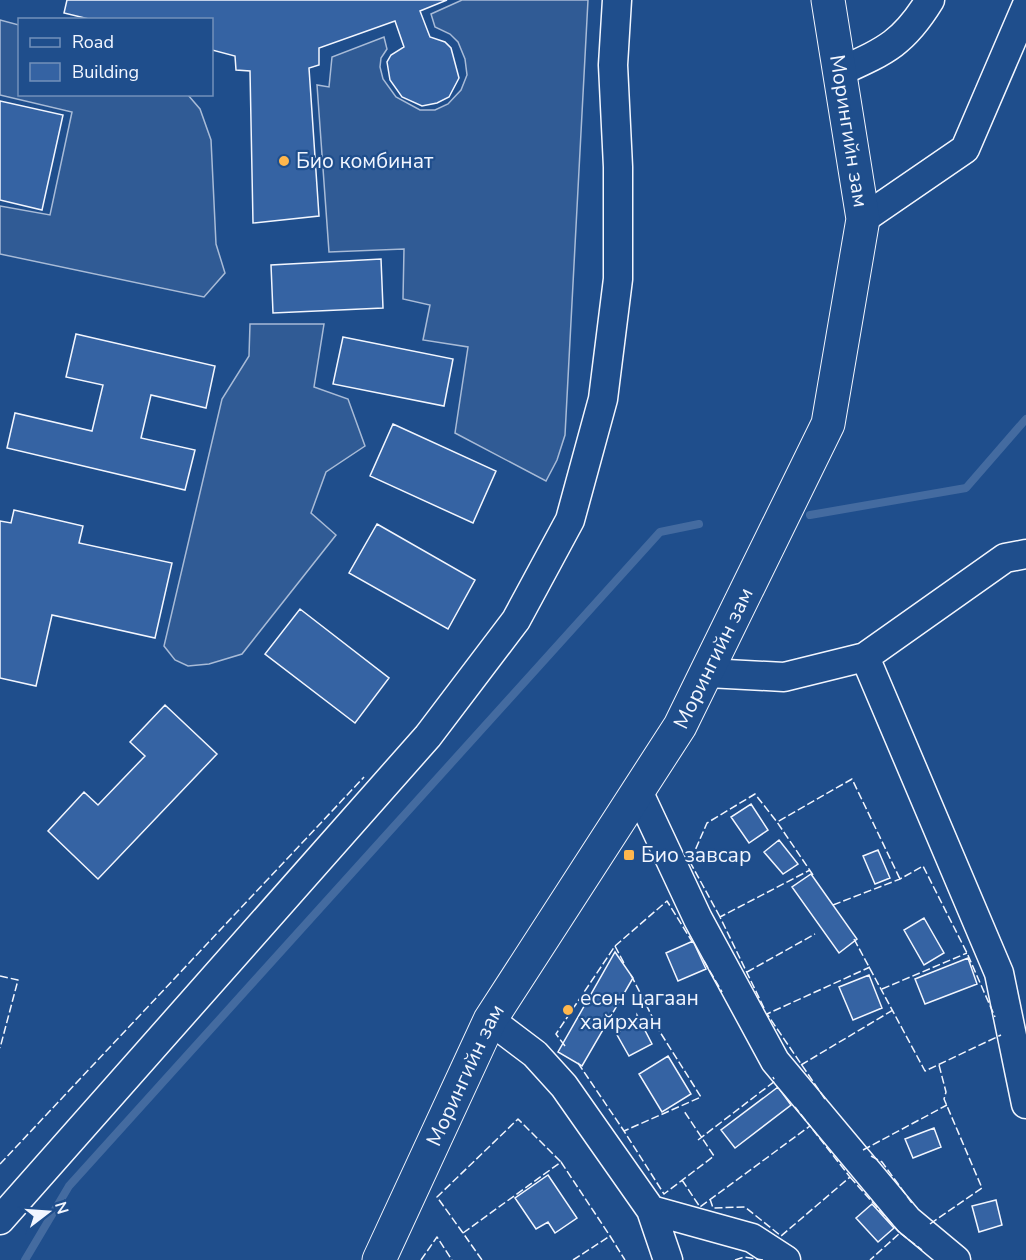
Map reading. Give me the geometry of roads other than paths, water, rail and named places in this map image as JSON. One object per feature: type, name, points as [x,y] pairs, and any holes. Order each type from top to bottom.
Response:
[{"type":"main road","name":"Морингийн зам","points":[[378,1260],[490,1020],[680,726],[708,673],[828,424],[863,219],[828,0]]},
{"type":"street","points":[[0,1220],[428,736],[516,620],[570,520],[603,399],[618,279],[618,167],[613,65],[616,0]]},
{"type":"street","points":[[839,72],[883,52],[913,27],[930,0]]},
{"type":"street","points":[[863,219],[965,148],[1026,7]]},
{"type":"street","points":[[708,673],[784,677],[865,657],[1005,558],[1026,554]]},
{"type":"street","points":[[865,657],[999,973],[1026,1104]]},
{"type":"street","points":[[638,791],[698,919],[776,1061],[908,1221],[956,1260]]},
{"type":"street","points":[[490,1020],[535,1054],[564,1086],[651,1210],[668,1260]]},
{"type":"street","points":[[651,1210],[752,1238],[786,1260]]},
{"type":"waterway","points":[[810,515],[966,488],[1026,419]]},
{"type":"waterway","points":[[25,1260],[69,1186],[660,532],[699,524]]},
{"type":"place","name":"Био комбинат","points":[[284,161]]},
{"type":"place","name":"Био завсар","points":[[629,855]]},
{"type":"place","name":"есөн цагаан хайрхан","points":[[568,1010]]}]
